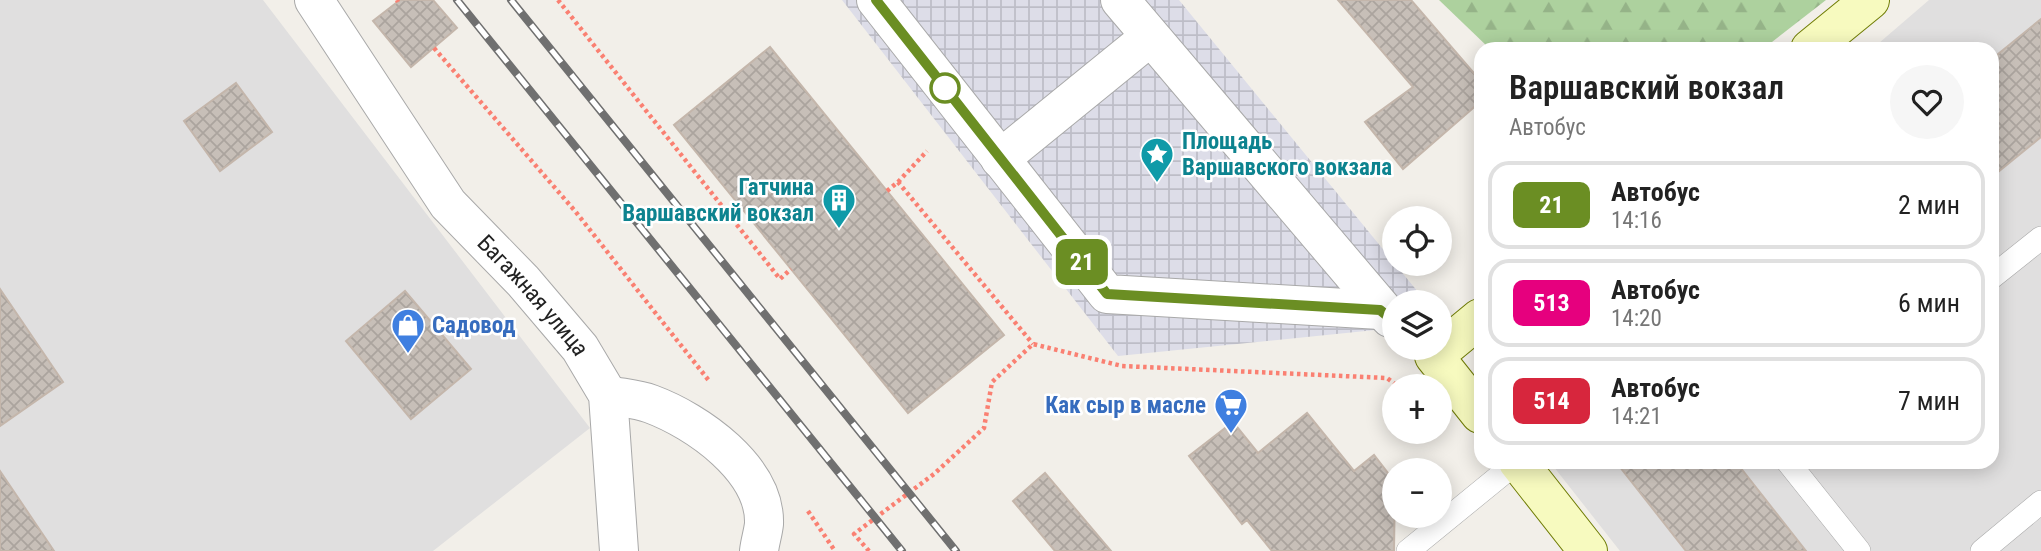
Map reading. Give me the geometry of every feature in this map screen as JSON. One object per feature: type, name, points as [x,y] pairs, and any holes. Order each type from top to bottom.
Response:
[{"type":"street","name":"Багажная улица","points":[[314,0],[448,204],[523,281],[580,348],[608,395]]},
{"type":"street","points":[[876,0],[1107,294],[1382,316]]},
{"type":"street","points":[[1120,0],[1382,309]]},
{"type":"street","points":[[1819,42],[1870,0]]},
{"type":"street","points":[[1000,159],[1150,37]]},
{"type":"street","points":[[1452,337],[1474,322]]},
{"type":"street","points":[[1436,360],[1474,407]]},
{"type":"street","points":[[619,551],[608,395],[649,403],[684,418],[735,457],[754,484],[764,522],[759,551]]},
{"type":"street","points":[[1523,469],[1588,551]]},
{"type":"lane","points":[[1999,271],[2041,238]]},
{"type":"lane","points":[[1408,551],[1508,469]]},
{"type":"lane","points":[[1794,469],[1859,551]]},
{"type":"lane","points":[[1982,551],[2041,502]]},
{"type":"path","points":[[558,0],[780,279],[791,269]]},
{"type":"path","points":[[434,48],[575,211],[712,385]]},
{"type":"path","points":[[887,191],[927,151]]},
{"type":"path","points":[[898,182],[1033,344],[1122,366],[1382,378]]},
{"type":"path","points":[[869,551],[854,534],[934,474],[984,428],[992,383],[1033,344]]},
{"type":"path","points":[[804,506],[835,551]]},
{"type":"shaded area","points":[[0,0],[263,0],[590,428],[433,551],[0,551]]},
{"type":"shaded area","name":"Площадь Варшавского вокзала","points":[[842,0],[1179,0],[1382,248],[1382,276],[1405,276],[1416,290],[1382,290],[1382,329],[1118,356]]},
{"type":"shaded area","points":[[1929,0],[2041,0],[2041,551],[1620,551],[1556,469],[1999,469],[1999,42],[1880,42]]},
{"type":"green space","points":[[1439,0],[1826,0],[1772,42],[1483,42]]},
{"type":"building","points":[[400,0],[433,0],[457,28],[411,67],[373,21]]},
{"type":"building","points":[[1338,0],[1411,0],[1474,73],[1474,107],[1403,169],[1365,122],[1413,87]]},
{"type":"building","points":[[2041,19],[2041,137],[1999,171],[1999,53]]},
{"type":"building","name":"Гатчина Варшавский вокзал","points":[[770,47],[1004,335],[908,413],[674,125]]},
{"type":"building","points":[[236,83],[272,132],[220,171],[184,121]]},
{"type":"building","points":[[0,289],[63,382],[0,426]]},
{"type":"building","name":"Садовод","points":[[405,291],[471,369],[411,419],[346,341]]},
{"type":"building","points":[[1307,413],[1354,471],[1374,455],[1382,465],[1382,528],[1394,528],[1394,551],[1272,551],[1247,520],[1242,524],[1189,456],[1233,422],[1258,453]]},
{"type":"building","points":[[1622,469],[1742,469],[1806,551],[1686,551]]},
{"type":"building","points":[[0,471],[54,551],[0,551]]},
{"type":"building","points":[[1045,473],[1111,551],[1055,551],[1013,501]]},
{"type":"railway","points":[[457,0],[902,551]]},
{"type":"railway","points":[[511,0],[956,551]]},
{"type":"bus line","name":"21","points":[[876,0],[1107,294],[1382,312]]},
{"type":"place","name":"Площадь Варшавского вокзала","points":[[1157,184]]},
{"type":"place","name":"Гатчина Варшавский вокзал","points":[[839,230]]},
{"type":"place","name":"Садовод","points":[[408,355]]},
{"type":"place","name":"Как сыр в масле","points":[[1231,435]]}]
